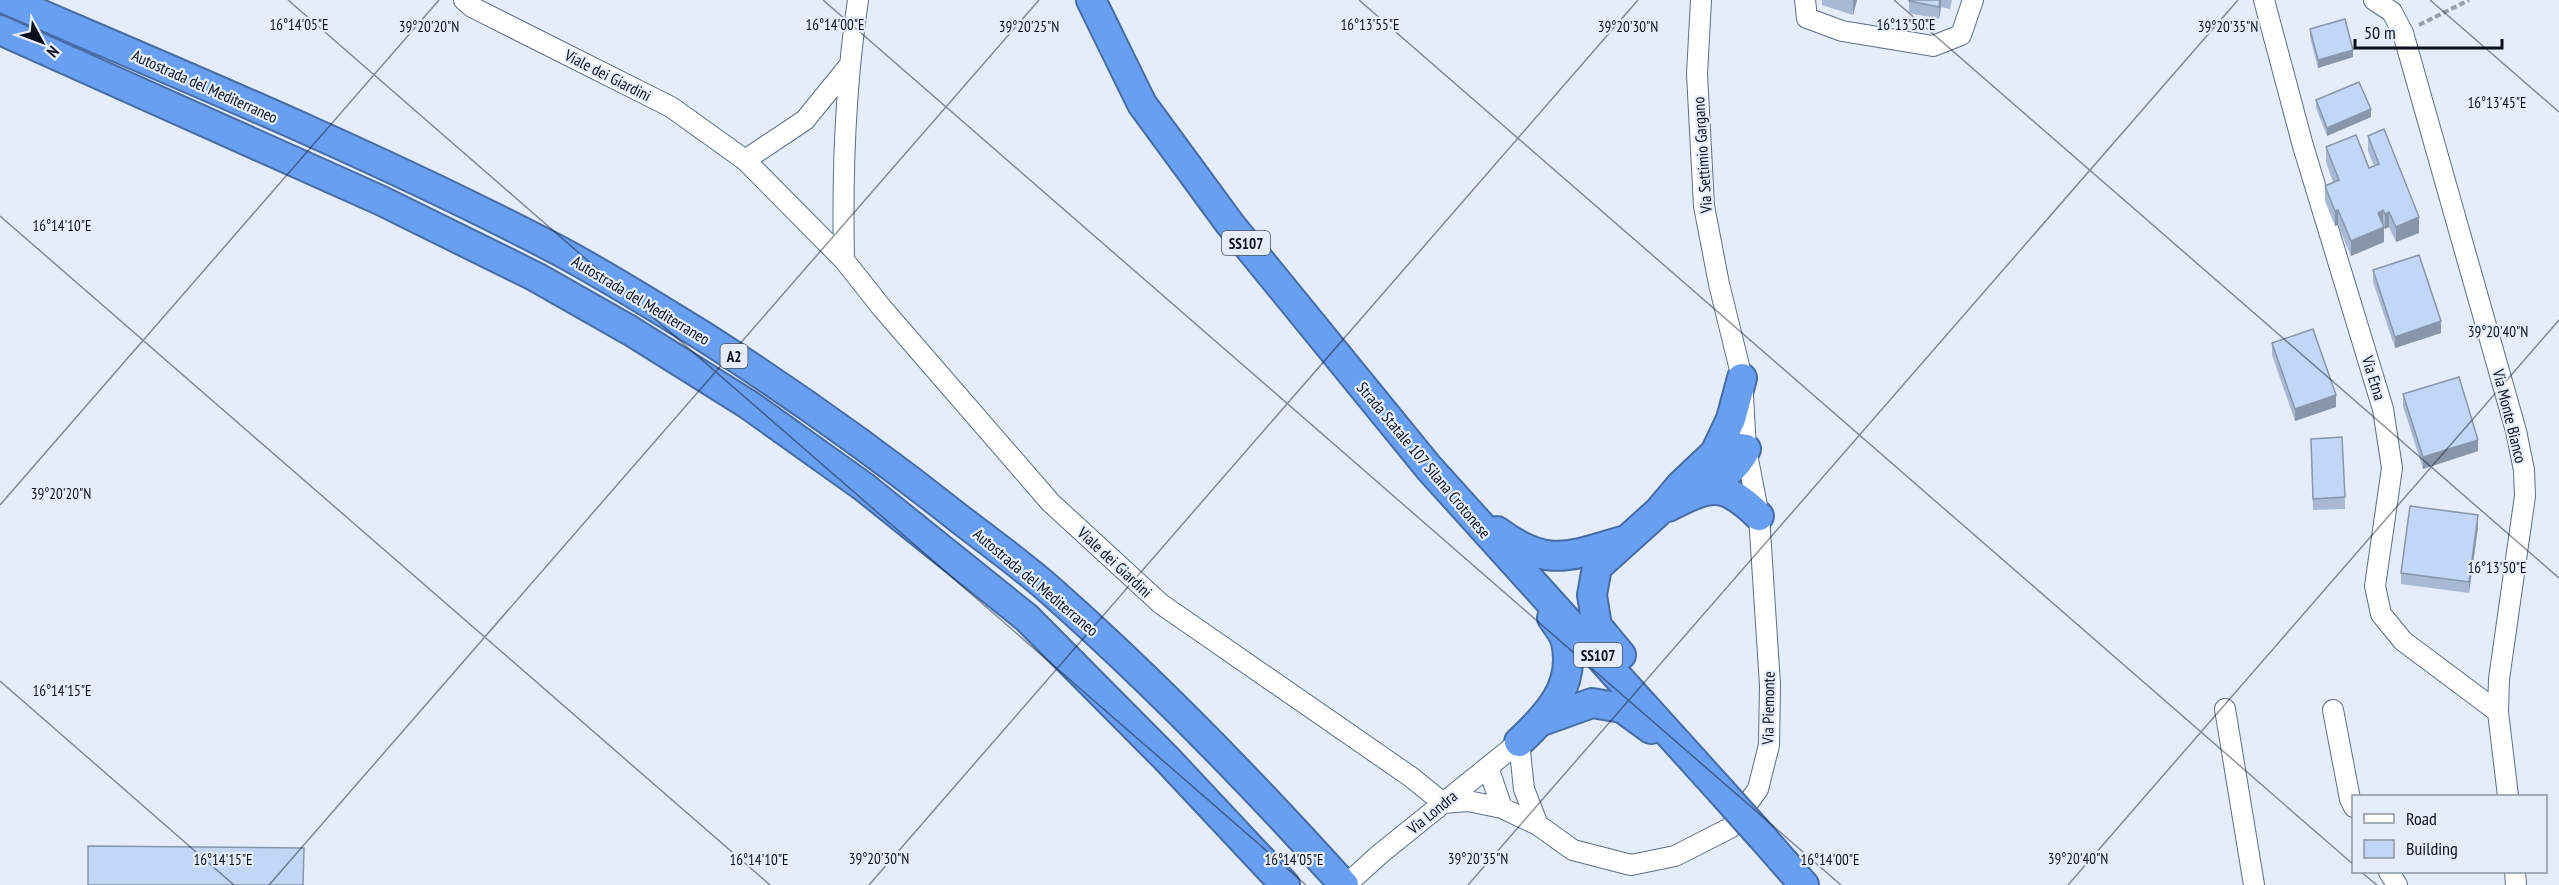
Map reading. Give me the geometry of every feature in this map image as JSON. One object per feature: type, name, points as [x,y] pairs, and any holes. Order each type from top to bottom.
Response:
[{"type":"highway","name":"Autostrada del Mediterraneo","points":[[7,0],[394,170],[551,246],[647,301],[767,377],[883,459],[1048,588],[1158,690],[1264,796],[1345,885]]},
{"type":"highway","name":"Strada Statale 107 Silana Crotonese","points":[[1091,0],[1142,104],[1230,224],[1429,468],[1500,549],[1696,761],[1804,885]]},
{"type":"highway","name":"Autostrada del Mediterraneo","points":[[0,30],[382,201],[536,277],[631,331],[749,405],[864,487],[1027,618],[1166,758],[1285,885]]},
{"type":"highway","points":[[1696,761],[1686,737],[1597,626],[1592,595],[1597,567],[1658,512],[1680,486],[1715,453],[1731,419],[1743,378]]},
{"type":"highway","points":[[1658,512],[1726,475],[1746,449],[1731,447],[1715,453]]},
{"type":"highway","points":[[1429,468],[1498,533],[1530,552],[1559,558],[1627,539]]},
{"type":"highway","points":[[1695,493],[1722,489],[1742,500],[1760,516]]},
{"type":"highway","points":[[1500,549],[1552,617],[1566,640],[1568,664],[1562,692],[1542,721],[1519,742]]},
{"type":"highway","points":[[1542,721],[1592,703],[1622,708],[1651,729],[1720,790]]},
{"type":"highway","points":[[1166,758],[1196,812],[1262,885]]},
{"type":"street","name":"Viale dei Giardini","points":[[464,0],[472,7],[670,106],[745,160],[844,260],[882,308],[1051,503],[1161,604],[1411,777],[1443,803]]},
{"type":"street","points":[[844,260],[842,183],[848,67],[858,0]]},
{"type":"street","name":"Via Settimio Gargano","points":[[1701,0],[1697,74],[1704,206],[1719,284],[1743,378]]},
{"type":"street","points":[[1805,0],[1807,18],[1833,28],[1933,46],[1961,35],[1973,0]]},
{"type":"street","name":"Via Etna","points":[[2264,0],[2300,136],[2383,409],[2392,468],[2375,586],[2381,614],[2403,641],[2498,712]]},
{"type":"street","name":"Via Monte Bianco","points":[[2374,0],[2392,12],[2403,33],[2516,431],[2524,470],[2525,496],[2499,679],[2498,712],[2508,795]]},
{"type":"street","points":[[745,160],[805,120],[848,67]]},
{"type":"street","name":"Via Piemonte","points":[[1443,803],[1468,801],[1502,808],[1538,825],[1573,850],[1631,865],[1675,856],[1712,839],[1730,828],[1758,789],[1769,745],[1770,697],[1760,516],[1746,449],[1743,378]]},
{"type":"street","points":[[2225,709],[2254,885]]},
{"type":"street","points":[[2332,710],[2352,803]]},
{"type":"street","name":"Via Londra","points":[[1345,885],[1519,742]]},
{"type":"street","points":[[1519,742],[1524,789],[1538,825]]},
{"type":"street","points":[[1488,767],[1524,789]]},
{"type":"street","points":[[1488,767],[1502,808]]},
{"type":"path","points":[[2403,33],[2469,0]]},
{"type":"building","points":[[1909,0],[1940,0],[1939,7]]},
{"type":"building","points":[[2345,19],[2353,50],[2318,60],[2310,29]]},
{"type":"building","points":[[2359,82],[2371,109],[2327,128],[2316,100]]},
{"type":"building","points":[[2384,129],[2419,217],[2396,227],[2389,212],[2385,214],[2383,210],[2378,213],[2384,227],[2351,241],[2325,186],[2339,180],[2326,147],[2356,135],[2369,168],[2379,164],[2368,136]]},
{"type":"building","points":[[2419,255],[2441,321],[2395,337],[2373,270]]},
{"type":"building","points":[[2313,329],[2336,395],[2295,409],[2272,343]]},
{"type":"building","points":[[2459,377],[2478,440],[2423,457],[2403,394]]},
{"type":"building","points":[[2342,437],[2345,497],[2313,499],[2311,439]]},
{"type":"building","points":[[2410,506],[2478,515],[2469,582],[2401,573]]},
{"type":"building","points":[[88,846],[304,848],[303,885],[88,885]]}]
